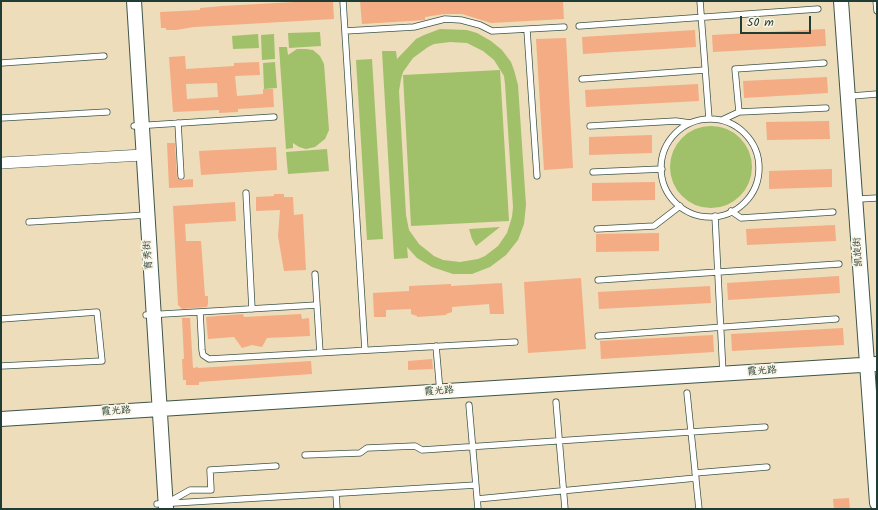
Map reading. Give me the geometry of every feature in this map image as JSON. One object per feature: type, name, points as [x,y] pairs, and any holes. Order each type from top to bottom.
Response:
[{"type":"street","name":"育秀街","points":[[127,1],[138,126]]},
{"type":"street","name":"育秀街","points":[[134,1],[139,155],[161,506]]},
{"type":"street","name":"凯旋街","points":[[841,1],[874,369]]},
{"type":"street","name":"凯旋街","points":[[847,1],[859,199],[874,369],[877,504]]},
{"type":"street","points":[[1,162],[139,155]]},
{"type":"street","name":"霞光路","points":[[1,419],[155,412],[874,369]]},
{"type":"street","name":"霞光路","points":[[1,426],[155,412]]},
{"type":"lane","points":[[343,1],[365,350]]},
{"type":"lane","points":[[700,1],[709,119]]},
{"type":"lane","points":[[876,1],[877,11]]},
{"type":"lane","points":[[579,26],[818,9]]},
{"type":"lane","points":[[345,31],[414,27],[445,19],[466,21],[492,31],[564,27]]},
{"type":"lane","points":[[527,30],[537,176]]},
{"type":"lane","points":[[1,63],[104,56]]},
{"type":"lane","points":[[739,112],[735,69],[824,63]]},
{"type":"lane","points":[[582,79],[705,70]]},
{"type":"lane","points":[[852,96],[877,94]]},
{"type":"lane","points":[[722,120],[739,112],[826,108]]},
{"type":"lane","points":[[1,118],[107,112]]},
{"type":"lane","points":[[138,126],[274,117]]},
{"type":"lane","points":[[590,126],[676,121],[690,123],[709,119],[722,120],[736,126],[748,137],[756,150],[759,165],[757,180],[751,194],[740,206],[727,214],[715,216],[695,214],[680,206],[669,194],[662,179],[661,162],[666,146],[676,132],[690,123]]},
{"type":"lane","points":[[178,123],[181,176]]},
{"type":"lane","points":[[593,172],[662,169]]},
{"type":"lane","points":[[246,193],[252,309]]},
{"type":"lane","points":[[859,199],[877,198]]},
{"type":"lane","points":[[597,229],[654,226],[680,206]]},
{"type":"lane","points":[[731,211],[741,218],[833,212]]},
{"type":"lane","points":[[29,222],[143,215]]},
{"type":"lane","points":[[715,216],[723,377]]},
{"type":"lane","points":[[598,280],[840,264]]},
{"type":"lane","points":[[315,274],[320,353]]},
{"type":"lane","points":[[150,315],[317,305]]},
{"type":"lane","points":[[1,319],[97,312],[102,361],[1,366]]},
{"type":"lane","points":[[200,312],[202,350],[203,354],[209,359],[515,342]]},
{"type":"lane","points":[[598,336],[836,319]]},
{"type":"lane","points":[[436,346],[440,395]]},
{"type":"lane","points":[[688,393],[698,509]]},
{"type":"lane","points":[[556,402],[565,509]]},
{"type":"lane","points":[[469,405],[478,509]]},
{"type":"lane","points":[[305,455],[360,452],[367,448],[415,446],[422,450],[765,427]]},
{"type":"lane","points":[[161,506],[190,490],[211,490],[210,470],[276,466]]},
{"type":"lane","points":[[477,498],[563,491],[767,467]]},
{"type":"lane","points":[[161,506],[476,485]]},
{"type":"lane","points":[[336,494],[337,509]]},
{"type":"green space","points":[[440,29],[467,30],[477,33],[491,41],[502,50],[511,62],[518,85],[526,205],[524,224],[518,240],[506,255],[490,267],[472,274],[453,274],[432,267],[417,258],[407,247],[408,258],[394,259],[382,51],[396,51],[397,59],[416,39]],"holes":[[[450,42],[467,43],[483,51],[494,60],[504,76],[513,207],[512,217],[507,233],[498,246],[485,256],[478,259],[460,262],[443,260],[434,256],[419,244],[409,230],[406,215],[399,91],[403,72],[413,58],[428,47],[434,44]]]},
{"type":"green space","points":[[320,32],[321,46],[289,48],[288,33]]},
{"type":"green space","points":[[258,34],[259,48],[233,49],[232,36]]},
{"type":"green space","points":[[274,34],[275,59],[262,60],[261,35]]},
{"type":"green space","points":[[279,47],[287,47],[288,55],[297,49],[313,50],[320,56],[324,64],[329,130],[325,139],[315,147],[306,149],[293,143],[293,148],[286,149]]},
{"type":"green space","points":[[372,59],[383,239],[367,240],[356,60]]},
{"type":"green space","points":[[275,62],[277,88],[264,89],[263,63]]},
{"type":"green space","points":[[500,70],[509,221],[411,226],[403,75]]},
{"type":"green space","points":[[703,126],[719,126],[734,133],[745,144],[752,159],[752,175],[749,183],[740,196],[727,205],[719,208],[703,208],[688,201],[677,190],[670,175],[670,159],[677,144],[688,133]]},
{"type":"green space","points":[[327,149],[329,171],[288,174],[286,152]]},
{"type":"green space","points":[[500,227],[476,246],[469,229]]},
{"type":"building","points":[[313,1],[333,2],[334,19],[194,27],[176,30],[166,30],[166,28],[161,28],[160,12],[200,10],[200,8],[222,6]]},
{"type":"building","points":[[360,1],[563,1],[564,19],[491,23],[462,14],[444,14],[425,17],[425,20],[362,24]]},
{"type":"building","points":[[825,29],[826,46],[713,52],[712,35]]},
{"type":"building","points":[[695,30],[696,47],[583,54],[582,37]]},
{"type":"building","points":[[566,38],[573,168],[544,170],[536,39]]},
{"type":"building","points":[[185,56],[186,69],[234,66],[234,63],[259,62],[260,75],[235,76],[237,96],[263,94],[263,89],[273,89],[274,107],[238,109],[238,112],[219,113],[219,110],[173,112],[169,57]],"holes":[[[217,83],[218,97],[187,99],[186,84]]]},
{"type":"building","points":[[827,77],[828,93],[744,98],[743,81]]},
{"type":"building","points":[[698,84],[699,101],[586,107],[585,90]]},
{"type":"building","points":[[829,121],[830,139],[767,140],[766,122]]},
{"type":"building","points":[[652,135],[652,153],[589,155],[589,137]]},
{"type":"building","points":[[167,143],[175,143],[177,178],[181,180],[193,179],[193,187],[169,188]]},
{"type":"building","points":[[276,147],[277,170],[201,175],[199,151]]},
{"type":"building","points":[[832,169],[832,187],[769,189],[769,171]]},
{"type":"building","points":[[655,182],[655,200],[592,201],[592,183]]},
{"type":"building","points":[[274,194],[284,194],[284,197],[293,197],[294,215],[303,214],[306,270],[284,271],[278,236],[280,210],[256,211],[256,197],[274,196]]},
{"type":"building","points":[[235,202],[236,221],[185,224],[186,241],[201,241],[205,296],[208,296],[208,304],[207,307],[182,309],[178,305],[173,206]]},
{"type":"building","points":[[835,225],[836,241],[747,245],[746,229]]},
{"type":"building","points":[[659,233],[659,251],[596,252],[596,234]]},
{"type":"building","points":[[839,276],[840,293],[728,300],[727,283]]},
{"type":"building","points":[[581,278],[586,349],[528,353],[524,282]]},
{"type":"building","points":[[502,283],[504,314],[490,314],[489,304],[452,307],[452,312],[446,315],[417,317],[411,314],[411,309],[386,310],[386,317],[374,317],[373,293],[409,291],[409,286],[451,284],[451,286]]},
{"type":"building","points":[[710,286],[711,303],[599,309],[598,292]]},
{"type":"building","points":[[243,314],[244,317],[301,314],[302,319],[309,318],[310,336],[267,338],[262,347],[252,345],[242,348],[234,337],[208,339],[206,317]]},
{"type":"building","points":[[182,318],[190,318],[193,368],[311,361],[312,374],[199,382],[199,385],[186,385],[186,380],[183,380],[182,359],[184,359]]},
{"type":"building","points":[[843,328],[844,345],[732,351],[731,334]]},
{"type":"building","points":[[713,335],[714,352],[601,359],[600,341]]},
{"type":"building","points":[[432,359],[433,369],[408,370],[408,361]]},
{"type":"building","points":[[849,498],[850,509],[834,509],[833,499]]}]
